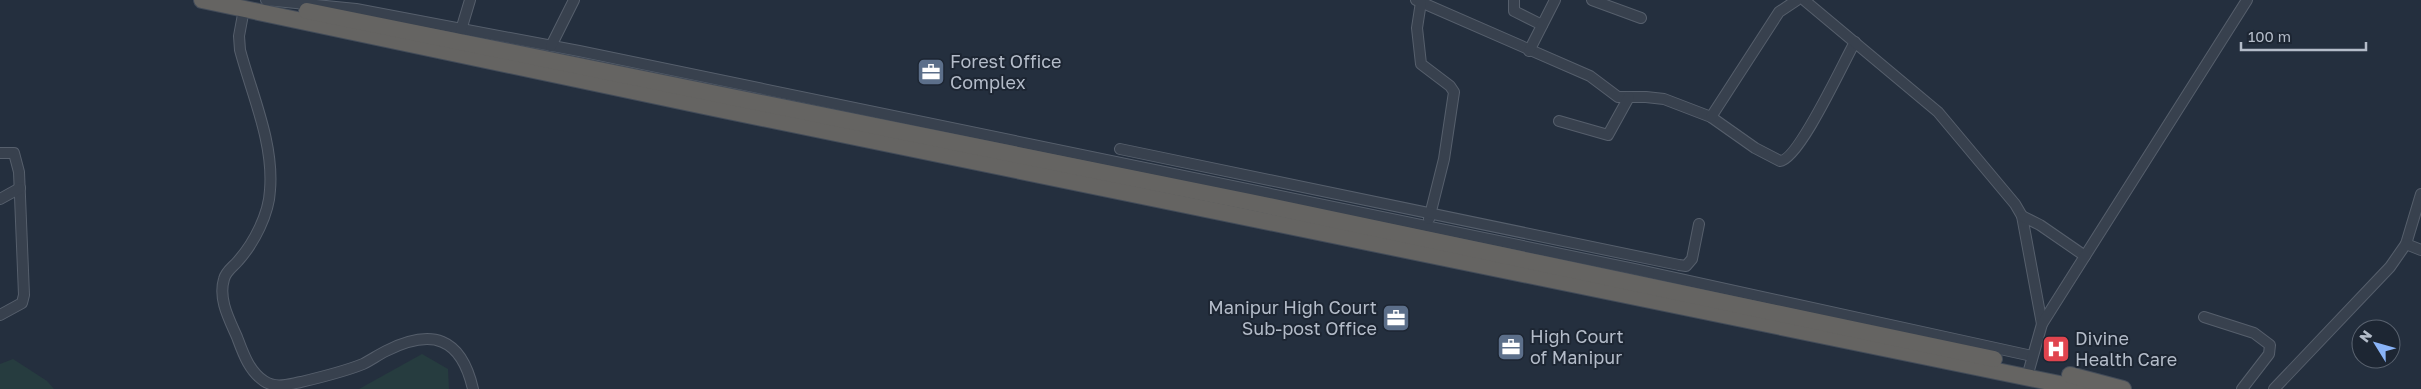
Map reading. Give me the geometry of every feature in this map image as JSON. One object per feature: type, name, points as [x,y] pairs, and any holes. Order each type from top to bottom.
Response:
[{"type":"highway","points":[[202,0],[249,4],[714,108],[2030,367],[2106,383],[2123,389]]},
{"type":"highway","points":[[2030,367],[2059,386],[2084,389]]},
{"type":"street","points":[[266,0],[356,9],[551,46],[1634,269],[2030,367],[2042,324],[2247,0]]},
{"type":"street","points":[[461,30],[470,0]]},
{"type":"street","points":[[551,46],[574,0]]},
{"type":"street","points":[[1514,0],[1514,11],[1542,25]]},
{"type":"street","points":[[1529,51],[1555,0]]},
{"type":"street","points":[[1592,0],[1641,18]]},
{"type":"street","points":[[1711,118],[1779,12],[1798,0]]},
{"type":"street","points":[[1804,0],[1938,112],[2015,204],[2022,216],[2042,324]]},
{"type":"street","points":[[1427,227],[1444,159],[1454,92],[1450,86],[1421,64],[1417,28],[1418,1],[1590,76],[1618,97],[1664,99],[1711,118],[1755,148],[1780,162],[1785,161],[1817,116],[1855,42]]},
{"type":"street","points":[[249,4],[239,36],[240,50],[263,130],[271,170],[270,198],[264,215],[248,246],[226,274],[223,286],[226,311],[248,364],[265,382],[285,386],[353,368],[396,347],[435,339],[447,344],[461,359],[467,369],[473,389]]},
{"type":"street","points":[[1559,120],[1608,135],[1629,97]]},
{"type":"street","points":[[1120,149],[1679,265],[1689,264],[1692,259],[1699,224]]},
{"type":"street","points":[[0,153],[10,152],[15,155],[20,188],[23,301],[18,306],[0,315]]},
{"type":"street","points":[[0,199],[20,188]]},
{"type":"street","points":[[2274,389],[2390,266],[2406,244],[2421,194]]},
{"type":"street","points":[[2022,216],[2040,225],[2085,256]]},
{"type":"street","points":[[2406,244],[2421,250]]},
{"type":"street","points":[[2204,317],[2254,333],[2270,344],[2268,354],[2242,389]]},
{"type":"green space","points":[[422,354],[448,369],[449,389],[359,389]]},
{"type":"green space","points":[[13,359],[47,381],[54,389],[0,389],[0,364]]},
{"type":"place","name":"Forest Office Complex","points":[[931,72]]},
{"type":"place","name":"Manipur High Court Sub-post Office","points":[[1396,318]]},
{"type":"place","name":"High Court of Manipur","points":[[1511,347]]},
{"type":"place","name":"Divine Health Care","points":[[2056,349]]}]
